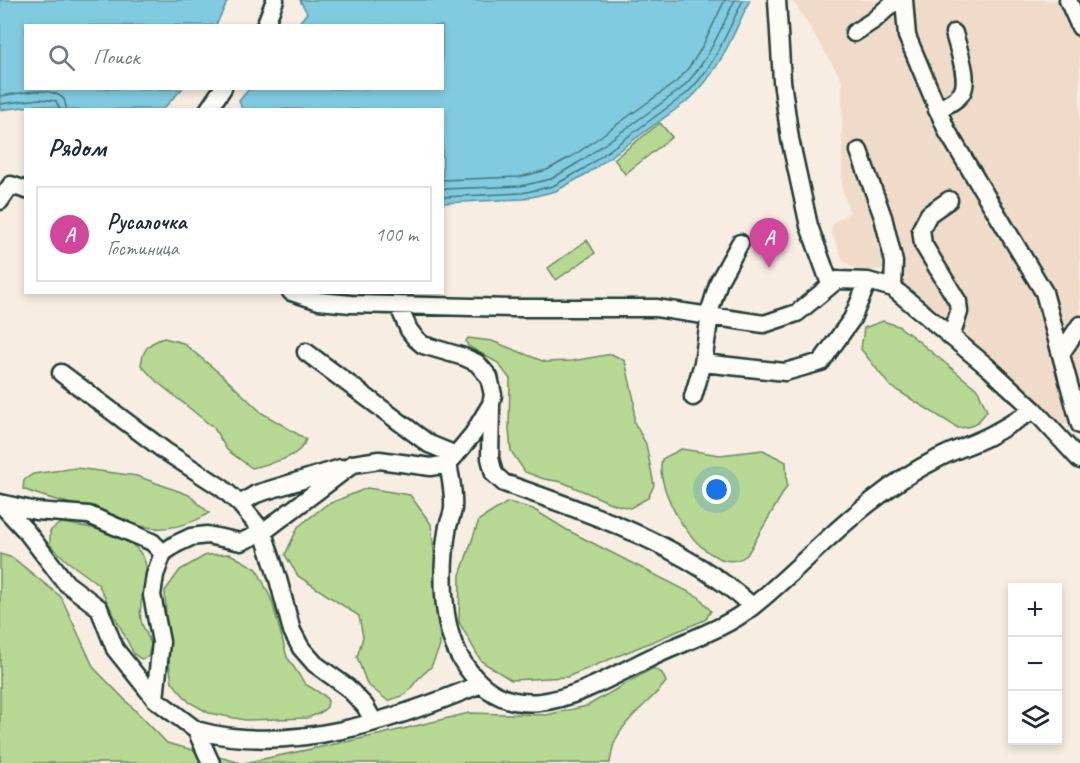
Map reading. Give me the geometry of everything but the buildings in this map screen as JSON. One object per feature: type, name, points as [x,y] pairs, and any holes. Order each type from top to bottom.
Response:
[{"type":"street","points":[[266,24],[275,0]]},
{"type":"street","points":[[777,0],[782,81],[790,140],[809,226],[830,285]]},
{"type":"street","points":[[855,33],[896,0]]},
{"type":"street","points":[[904,0],[907,36],[938,110],[963,160],[1044,292],[1080,425]]},
{"type":"street","points":[[1068,0],[1080,27]]},
{"type":"street","points":[[938,110],[960,96],[965,87],[965,77],[954,33]]},
{"type":"street","points":[[209,108],[222,90]]},
{"type":"street","points":[[859,151],[883,217],[894,262],[894,288]]},
{"type":"street","points":[[0,201],[12,186]]},
{"type":"street","points":[[949,200],[928,214],[921,229],[923,244],[958,302],[958,312],[951,337]]},
{"type":"street","points":[[693,397],[703,363],[709,315],[719,281],[740,243]]},
{"type":"street","points":[[297,294],[319,301],[398,305],[656,308],[764,324],[797,313],[837,280],[868,281],[894,288],[990,369],[1034,410],[1080,460]]},
{"type":"street","points":[[703,363],[785,372],[821,362],[852,319],[868,281]]},
{"type":"street","points":[[398,305],[408,330],[423,345],[477,363],[489,377],[493,395],[490,458],[494,474],[504,483],[642,537],[690,561],[730,586],[752,606]]},
{"type":"street","points":[[1062,352],[1080,325]]},
{"type":"street","points":[[306,352],[452,460]]},
{"type":"street","points":[[61,373],[165,451],[222,488],[240,504],[263,532],[292,631],[301,648],[315,664],[347,687],[365,706],[374,722]]},
{"type":"street","points":[[240,504],[256,494],[353,464],[379,460],[431,467],[452,460],[473,434],[491,405]]},
{"type":"street","points":[[452,460],[453,511],[448,526],[445,614],[453,643],[461,660],[481,684],[495,695],[520,703],[543,703],[578,693],[650,658],[714,631],[752,606],[874,499],[910,474],[938,458],[986,438],[1034,410]]},
{"type":"street","points":[[155,699],[161,642],[152,595],[155,574],[163,553],[191,537],[207,535],[241,542],[263,532],[353,464]]},
{"type":"street","points":[[163,553],[152,542],[89,515],[36,511],[0,503],[26,531],[66,583],[99,608],[116,649],[155,699],[196,730],[219,736],[296,737],[374,722],[422,707],[481,684]]},
{"type":"street","points":[[196,730],[211,763]]},
{"type":"shaded area","points":[[789,0],[1080,0],[1080,418],[1062,425],[955,326],[910,291],[887,263],[885,269],[858,271],[843,260],[831,231],[833,223],[850,212],[842,190],[842,80],[796,5]]},
{"type":"green space","points":[[660,123],[672,137],[625,174],[614,159]]},
{"type":"green space","points":[[587,240],[595,253],[556,280],[548,268]]},
{"type":"green space","points":[[883,321],[898,326],[912,336],[978,390],[987,411],[978,422],[972,426],[958,428],[890,386],[861,349],[864,328]]},
{"type":"green space","points":[[164,338],[183,343],[223,376],[262,413],[306,439],[303,446],[291,456],[252,468],[227,450],[214,428],[156,381],[141,365],[147,347]]},
{"type":"green space","points":[[468,338],[492,341],[545,362],[572,361],[612,354],[625,361],[634,400],[634,422],[646,444],[654,485],[648,498],[630,508],[613,504],[562,482],[544,479],[525,472],[511,451],[510,379],[498,363],[468,346],[466,341]]},
{"type":"green space","points":[[681,449],[720,455],[763,450],[786,462],[787,486],[747,555],[732,561],[716,557],[701,546],[687,531],[675,512],[666,492],[662,474],[662,459]]},
{"type":"green space","points":[[76,468],[137,476],[189,495],[209,513],[180,526],[147,527],[23,489],[24,480],[33,474]]},
{"type":"green space","points":[[367,488],[410,495],[431,524],[438,587],[440,646],[431,667],[406,694],[388,701],[367,684],[357,657],[363,637],[359,616],[298,576],[285,555],[298,527],[326,505]]},
{"type":"green space","points":[[508,502],[533,509],[567,530],[699,597],[711,611],[705,620],[567,677],[511,680],[481,661],[459,622],[460,575],[479,520]]},
{"type":"green space","points":[[60,523],[84,526],[112,534],[135,547],[142,556],[146,574],[140,611],[142,624],[151,645],[148,657],[141,659],[134,654],[98,584],[50,545],[50,531]]},
{"type":"green space","points":[[0,554],[13,558],[61,597],[94,668],[167,743],[241,763],[0,763]]},
{"type":"green space","points":[[230,554],[257,569],[272,601],[287,657],[305,684],[325,696],[328,701],[327,707],[320,713],[307,718],[245,720],[209,713],[189,702],[172,682],[167,649],[165,591],[180,570],[206,555]]},
{"type":"green space","points":[[653,668],[662,673],[666,682],[624,726],[614,744],[610,763],[244,763],[469,713],[546,715],[587,706]]},
{"type":"water","points":[[0,0],[228,0],[216,24],[24,24],[24,90],[181,90],[164,108],[57,108],[41,105],[0,110]]},
{"type":"water","points":[[300,0],[750,0],[710,77],[690,99],[588,173],[556,191],[523,199],[444,203],[444,108],[242,108],[239,101],[248,90],[444,90],[444,24],[298,24],[307,13]]},
{"type":"place","name":"Русалочка","points":[[769,268]]}]
